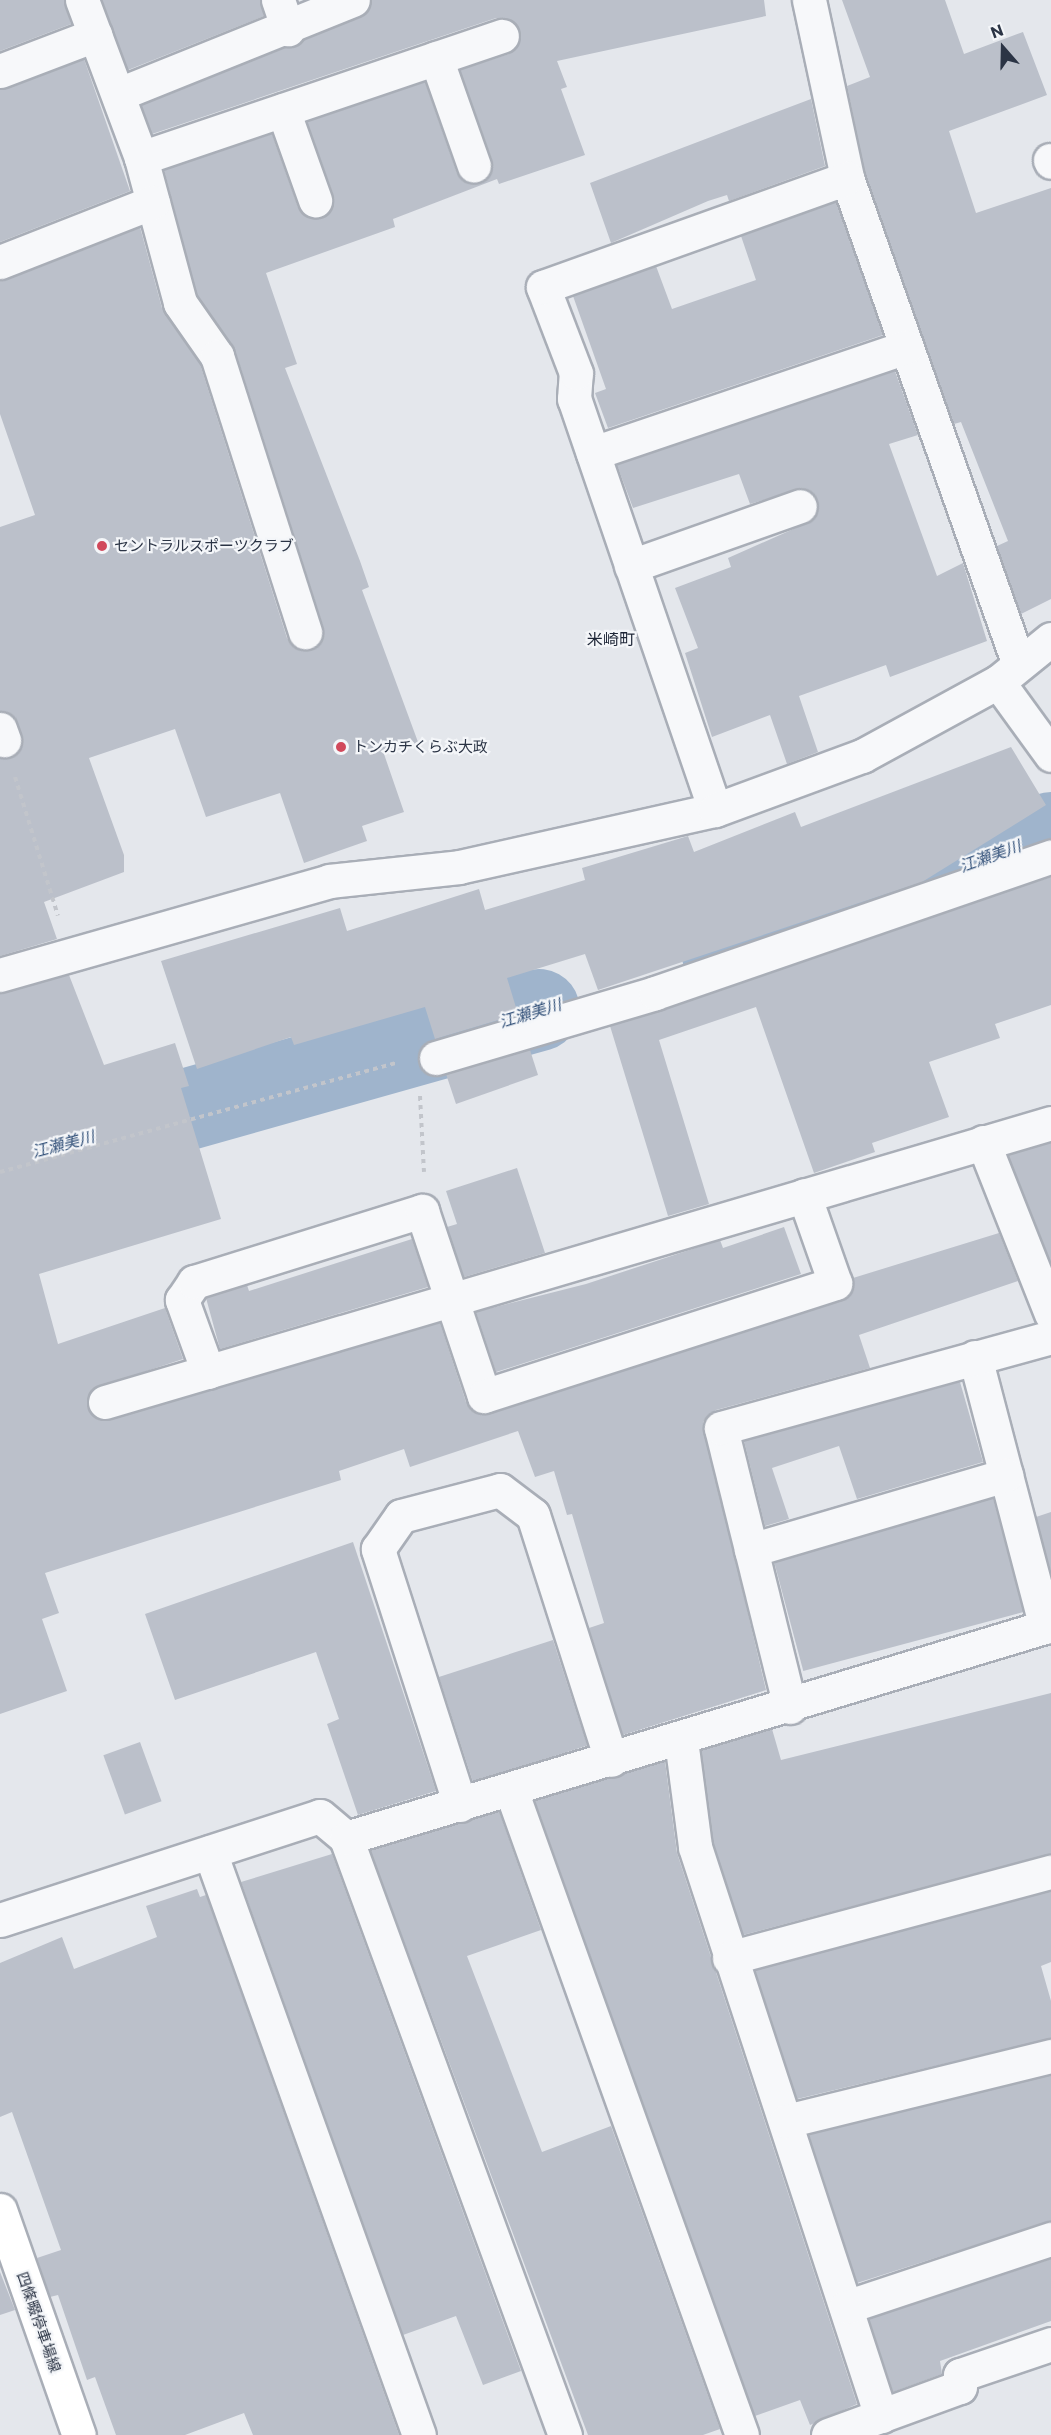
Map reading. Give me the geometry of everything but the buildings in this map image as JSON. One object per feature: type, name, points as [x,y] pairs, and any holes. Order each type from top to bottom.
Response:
[{"type":"main road","name":"四條畷停車場線","points":[[0,2210],[79,2435]]},
{"type":"street","points":[[82,0],[141,158],[180,303],[218,356],[305,632]]},
{"type":"street","points":[[119,94],[283,15],[353,0]]},
{"type":"street","points":[[809,0],[847,178],[907,347],[1008,672],[1051,755]]},
{"type":"street","points":[[0,71],[95,35]]},
{"type":"street","points":[[141,158],[502,36]]},
{"type":"street","points":[[436,58],[474,166]]},
{"type":"street","points":[[283,110],[315,200]]},
{"type":"street","points":[[715,810],[574,399],[576,373],[543,287],[847,178]]},
{"type":"street","points":[[0,262],[153,202]]},
{"type":"street","points":[[593,453],[907,347]]},
{"type":"street","points":[[631,566],[800,506]]},
{"type":"street","points":[[0,975],[69,951],[329,881],[459,867],[715,810],[862,756],[1008,672],[1051,639]]},
{"type":"street","points":[[436,1058],[655,993],[1051,857]]},
{"type":"street","points":[[105,1402],[1051,1123]]},
{"type":"street","points":[[983,1142],[1051,1314]]},
{"type":"street","points":[[208,1372],[182,1300],[194,1282],[422,1211],[484,1396],[835,1283],[804,1195]]},
{"type":"street","points":[[790,1707],[721,1428],[1051,1337]]},
{"type":"street","points":[[346,1838],[681,1740],[1049,1626],[975,1357]]},
{"type":"street","points":[[751,1550],[1006,1475]]},
{"type":"street","points":[[460,1805],[378,1549],[401,1516],[500,1490],[533,1515],[611,1760]]},
{"type":"street","points":[[681,1740],[695,1847],[729,1958],[786,2121],[846,2307],[870,2425]]},
{"type":"street","points":[[511,1790],[742,2435]]},
{"type":"street","points":[[0,1920],[320,1816],[346,1838],[565,2435]]},
{"type":"street","points":[[210,1852],[419,2435]]},
{"type":"street","points":[[729,1958],[1051,1872]]},
{"type":"street","points":[[786,2121],[1051,2056]]},
{"type":"street","points":[[846,2307],[1051,2239]]},
{"type":"street","points":[[828,2435],[870,2425],[960,2387],[960,2374],[1051,2344]]},
{"type":"path","points":[[2,734],[69,951]]},
{"type":"path","points":[[0,1172],[400,1061]]},
{"type":"path","points":[[419,1088],[428,1191],[422,1211]]},
{"type":"waterway","name":"江瀬美川","points":[[723,955],[1051,833]]},
{"type":"waterway","name":"江瀬美川","points":[[0,1162],[539,1010]]},
{"type":"place","name":"セントラルスポーツクラブ","points":[[102,546]]},
{"type":"place","name":"トンカチくらぶ大政","points":[[341,747]]},
{"type":"district","name":"米崎町","points":[[611,639]]}]
